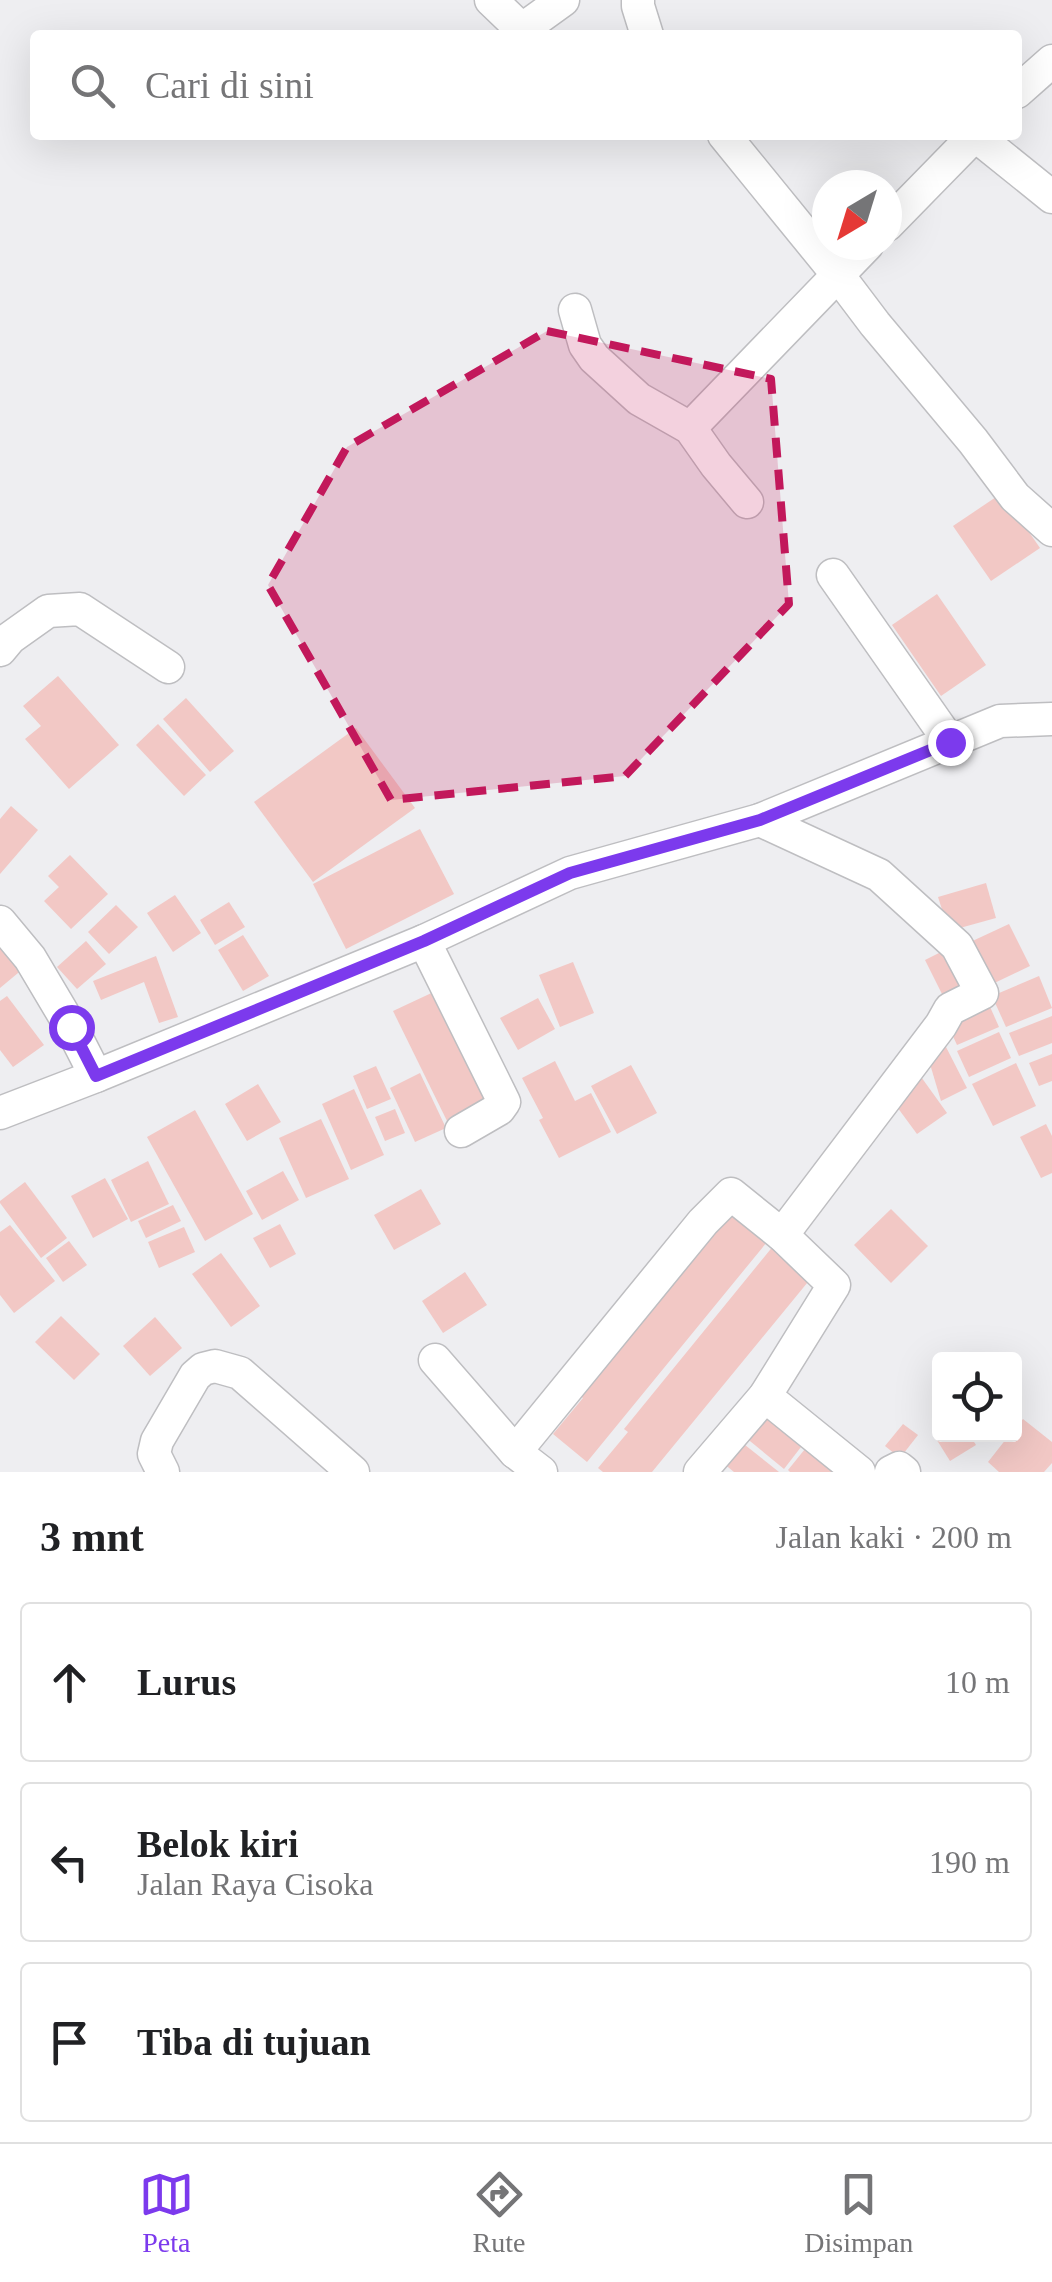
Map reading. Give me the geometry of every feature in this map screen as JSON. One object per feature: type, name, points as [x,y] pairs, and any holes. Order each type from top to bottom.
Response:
[{"type":"street","points":[[492,0],[517,25],[527,26],[563,0]]},
{"type":"street","points":[[638,0],[645,30]]},
{"type":"street","points":[[1022,88],[1052,61]]},
{"type":"street","points":[[728,140],[1015,497],[1046,516]]},
{"type":"street","points":[[902,210],[970,140]]},
{"type":"street","points":[[981,140],[1052,197]]},
{"type":"street","points":[[690,428],[853,260]]},
{"type":"street","points":[[575,310],[585,345],[594,358],[638,398],[690,428],[747,502]]},
{"type":"street","points":[[833,576],[950,742]]},
{"type":"street","points":[[4,638],[48,611],[80,608],[168,667]]},
{"type":"street","points":[[0,1113],[424,941],[570,873],[760,820],[1000,721],[1052,719]]},
{"type":"street","points":[[760,820],[880,876],[958,946],[982,993],[950,1009],[782,1235]]},
{"type":"street","points":[[0,922],[30,958],[96,1076]]},
{"type":"street","points":[[424,941],[504,1102],[461,1132]]},
{"type":"street","points":[[515,1452],[703,1222],[731,1194],[782,1235],[834,1285],[765,1396],[700,1472]]},
{"type":"street","points":[[435,1360],[515,1452],[542,1472]]},
{"type":"street","points":[[163,1472],[154,1454],[157,1442],[194,1376],[215,1366],[240,1373],[353,1472]]},
{"type":"street","points":[[765,1396],[859,1472]]},
{"type":"street","points":[[890,1472],[898,1468],[904,1472]]},
{"type":"highlighted area","points":[[547,331],[771,379],[789,604],[625,776],[391,800],[268,585],[347,447]]},
{"type":"building","points":[[1002,493],[1040,548],[991,581],[953,526]]},
{"type":"building","points":[[937,594],[986,665],[941,696],[892,625]]},
{"type":"building","points":[[58,676],[119,745],[69,789],[25,739],[41,726],[23,706]]},
{"type":"building","points":[[186,698],[234,751],[210,772],[163,719]]},
{"type":"building","points":[[158,724],[206,775],[184,796],[136,745]]},
{"type":"building","points":[[356,728],[415,808],[313,882],[254,802]]},
{"type":"building","points":[[11,806],[38,830],[0,874],[0,819]]},
{"type":"building","points":[[420,829],[454,894],[346,949],[313,884]]},
{"type":"building","points":[[70,855],[108,894],[71,929],[44,901],[59,887],[48,876]]},
{"type":"building","points":[[986,883],[996,918],[949,931],[938,897]]},
{"type":"building","points":[[175,895],[201,933],[173,952],[147,913]]},
{"type":"building","points":[[229,902],[245,927],[215,945],[200,920]]},
{"type":"building","points":[[116,905],[138,927],[109,954],[88,932]]},
{"type":"building","points":[[1009,924],[1030,966],[986,987],[966,944]]},
{"type":"building","points":[[243,935],[269,976],[243,991],[218,950]]},
{"type":"building","points":[[86,941],[106,964],[77,989],[57,967]]},
{"type":"building","points":[[5,945],[24,968],[0,988],[0,948]]},
{"type":"building","points":[[951,947],[972,989],[946,1002],[925,960]]},
{"type":"building","points":[[156,956],[178,1017],[159,1023],[144,982],[101,1000],[93,981]]},
{"type":"building","points":[[573,962],[594,1013],[560,1027],[539,975]]},
{"type":"building","points":[[1039,976],[1052,1008],[1006,1027],[992,996]]},
{"type":"building","points":[[440,989],[496,1102],[449,1125],[393,1011]]},
{"type":"building","points":[[7,996],[44,1045],[13,1067],[0,1050],[0,1001]]},
{"type":"building","points":[[538,998],[555,1029],[518,1050],[500,1018]]},
{"type":"building","points":[[987,1000],[999,1027],[957,1045],[945,1019]]},
{"type":"building","points":[[1052,1016],[1052,1043],[1019,1056],[1009,1033]]},
{"type":"building","points":[[999,1032],[1011,1058],[969,1077],[957,1051]]},
{"type":"building","points":[[946,1047],[967,1088],[941,1101],[927,1054]]},
{"type":"building","points":[[1052,1054],[1052,1081],[1039,1086],[1029,1063]]},
{"type":"building","points":[[555,1061],[575,1101],[591,1093],[611,1132],[559,1158],[522,1078]]},
{"type":"building","points":[[1016,1063],[1036,1106],[993,1126],[972,1084]]},
{"type":"building","points":[[631,1065],[657,1113],[617,1134],[591,1086]]},
{"type":"building","points":[[376,1066],[391,1099],[367,1109],[353,1076]]},
{"type":"building","points":[[420,1073],[446,1128],[415,1142],[390,1088]]},
{"type":"building","points":[[919,1074],[947,1113],[917,1134],[889,1096]]},
{"type":"building","points":[[258,1084],[281,1122],[247,1141],[225,1104]]},
{"type":"building","points":[[354,1089],[384,1155],[351,1170],[322,1104]]},
{"type":"building","points":[[395,1109],[405,1133],[385,1141],[375,1117]]},
{"type":"building","points":[[195,1110],[253,1214],[205,1241],[147,1137]]},
{"type":"building","points":[[321,1119],[349,1179],[306,1198],[279,1138]]},
{"type":"building","points":[[1046,1124],[1052,1136],[1052,1173],[1041,1178],[1020,1137]]},
{"type":"building","points":[[148,1161],[169,1204],[131,1222],[111,1180]]},
{"type":"building","points":[[283,1171],[299,1200],[262,1220],[246,1191]]},
{"type":"building","points":[[105,1178],[128,1219],[93,1238],[71,1196]]},
{"type":"building","points":[[25,1182],[67,1238],[41,1258],[0,1203]]},
{"type":"building","points":[[421,1189],[441,1224],[394,1250],[374,1215]]},
{"type":"building","points":[[173,1205],[181,1221],[146,1238],[138,1221]]},
{"type":"building","points":[[891,1209],[928,1246],[891,1283],[854,1245]]},
{"type":"building","points":[[729,1211],[767,1242],[587,1462],[553,1434],[583,1398],[579,1395]]},
{"type":"building","points":[[280,1224],[296,1254],[270,1268],[253,1238]]},
{"type":"building","points":[[10,1225],[55,1281],[14,1313],[0,1295],[0,1232]]},
{"type":"building","points":[[184,1227],[195,1252],[159,1268],[148,1242]]},
{"type":"building","points":[[69,1241],[87,1265],[63,1282],[46,1258]]},
{"type":"building","points":[[774,1245],[812,1277],[652,1472],[603,1472],[598,1468],[628,1432],[624,1429]]},
{"type":"building","points":[[221,1253],[260,1306],[231,1327],[192,1274]]},
{"type":"building","points":[[465,1272],[487,1305],[443,1333],[422,1301]]},
{"type":"building","points":[[61,1316],[100,1354],[74,1380],[35,1342]]},
{"type":"building","points":[[155,1317],[182,1348],[150,1376],[123,1346]]},
{"type":"building","points":[[763,1415],[801,1447],[784,1469],[745,1437]]},
{"type":"building","points":[[1022,1420],[1052,1442],[1052,1463],[1044,1472],[999,1472],[988,1462],[1004,1442],[1022,1442]]},
{"type":"building","points":[[903,1424],[918,1435],[900,1458],[885,1446]]},
{"type":"building","points":[[740,1441],[779,1472],[734,1472],[723,1463]]},
{"type":"building","points":[[938,1442],[974,1442],[976,1445],[950,1461]]},
{"type":"building","points":[[805,1449],[834,1472],[790,1472]]},
{"type":"route","points":[[71,1027],[96,1076],[424,941],[570,873],[760,820],[950,742]]}]
